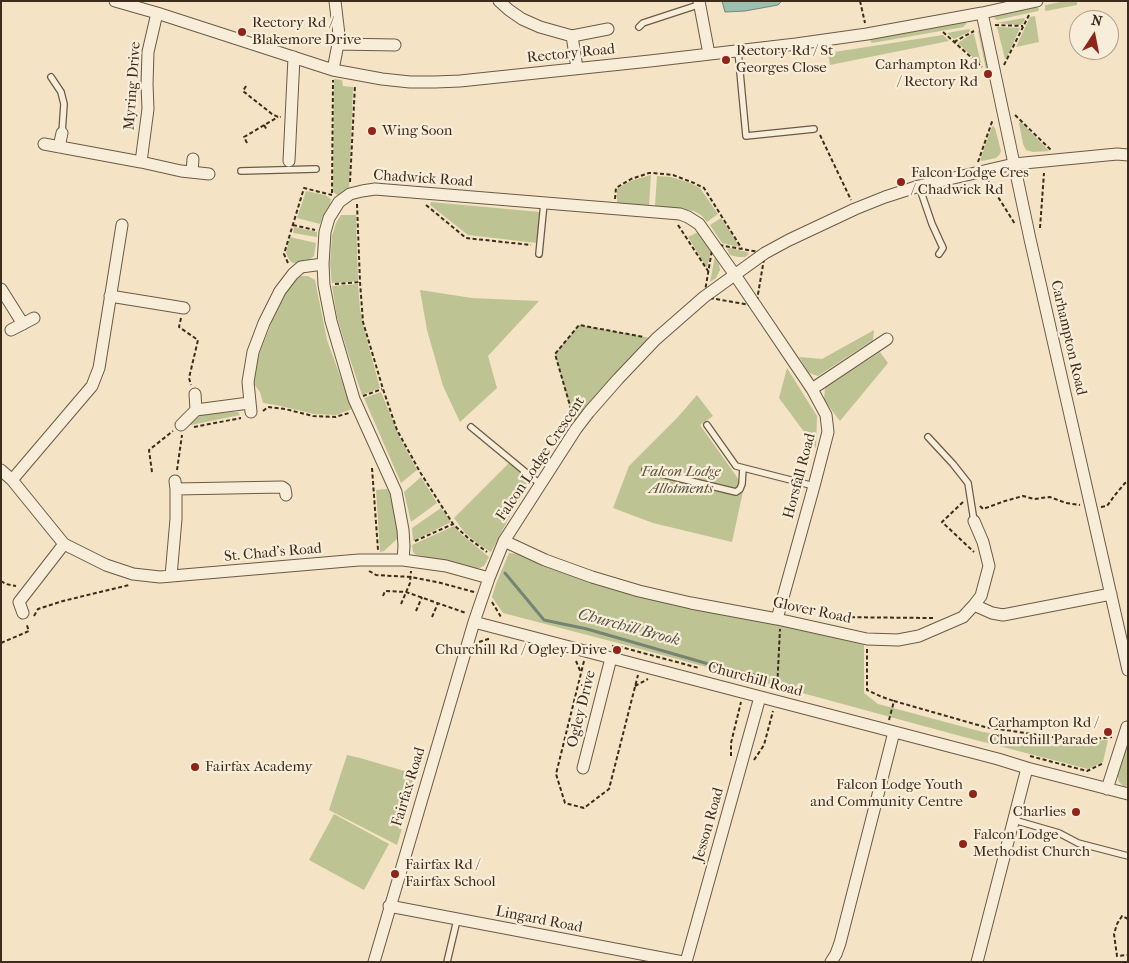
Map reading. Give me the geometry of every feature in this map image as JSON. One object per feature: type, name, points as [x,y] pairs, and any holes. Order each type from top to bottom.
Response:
[{"type":"street","name":"Rectory Road","points":[[115,1],[334,70],[391,80],[435,82],[470,80],[796,44],[867,34],[1037,1]]},
{"type":"street","points":[[334,1],[339,35],[334,70]]},
{"type":"street","points":[[499,1],[522,19],[540,27],[572,36],[608,29]]},
{"type":"street","points":[[701,3],[709,54]]},
{"type":"street","name":"Myring Drive","points":[[141,162],[148,109],[146,84],[148,52],[156,13]]},
{"type":"street","name":"Carhampton Road","points":[[982,13],[1014,164],[1128,670]]},
{"type":"street","points":[[572,36],[577,68]]},
{"type":"street","points":[[338,44],[395,45]]},
{"type":"street","points":[[289,165],[294,57]]},
{"type":"street","points":[[59,147],[62,133]]},
{"type":"street","points":[[44,144],[209,174]]},
{"type":"street","name":"Falcon Lodge Crescent","points":[[471,618],[482,599],[504,541],[576,429],[589,412],[656,339],[704,297],[735,274],[765,253],[789,240],[855,209],[918,186],[1014,164],[1117,154],[1128,155]]},
{"type":"street","points":[[192,172],[193,159]]},
{"type":"street","name":"Chadwick Road","points":[[350,194],[375,190],[680,214],[699,224],[735,274]]},
{"type":"street","points":[[350,194],[339,202],[335,208],[329,218],[325,232],[324,286],[331,321],[356,404],[396,492],[407,561]]},
{"type":"street","points":[[12,480],[92,386],[99,368],[122,225]]},
{"type":"street","points":[[196,410],[252,412],[248,382],[253,352],[264,322],[280,291],[293,274],[301,267],[323,264]]},
{"type":"street","name":"Horsfall Road","points":[[735,274],[812,389],[826,415],[828,432],[777,619]]},
{"type":"street","points":[[1,289],[23,324]]},
{"type":"street","points":[[110,296],[184,308]]},
{"type":"street","points":[[11,330],[34,318]]},
{"type":"street","points":[[812,389],[887,339]]},
{"type":"street","points":[[185,428],[196,410],[195,394]]},
{"type":"street","name":"St. Chad's Road","points":[[1,470],[12,480],[64,544],[106,565],[132,574],[160,577],[378,560],[407,561],[446,566],[489,578]]},
{"type":"street","points":[[171,576],[176,518],[176,485],[282,487],[285,488],[286,495]]},
{"type":"street","points":[[974,521],[983,542],[989,566],[981,596],[974,605],[992,613],[1003,615],[1111,594]]},
{"type":"street","name":"Glover Road","points":[[504,541],[545,560],[592,577],[640,591],[867,639],[898,640],[919,636],[963,617],[974,605]]},
{"type":"street","points":[[24,616],[19,602],[64,544]]},
{"type":"street","name":"Fairfax Road","points":[[374,962],[467,646],[471,618]]},
{"type":"street","name":"Churchill Road","points":[[471,618],[610,658],[1128,794]]},
{"type":"street","name":"Ogley Drive","points":[[583,768],[610,658]]},
{"type":"street","name":"Jesson Road","points":[[684,962],[760,697]]},
{"type":"street","points":[[1107,789],[1127,726]]},
{"type":"street","points":[[831,962],[840,943],[891,731]]},
{"type":"street","points":[[977,962],[1028,768]]},
{"type":"street","name":"Lingard Road","points":[[389,906],[684,962]]},
{"type":"lane","points":[[640,27],[643,23],[701,3]]},
{"type":"lane","points":[[738,51],[746,136],[814,129]]},
{"type":"lane","points":[[51,76],[61,92],[64,104],[62,133]]},
{"type":"lane","points":[[241,171],[289,165],[316,169]]},
{"type":"lane","points":[[918,186],[943,248],[939,254]]},
{"type":"lane","points":[[539,254],[544,203]]},
{"type":"lane","points":[[707,425],[736,466],[814,486]]},
{"type":"lane","points":[[472,427],[540,484]]},
{"type":"lane","points":[[928,437],[968,483],[974,521]]},
{"type":"lane","points":[[646,470],[736,492],[742,484],[743,468]]},
{"type":"lane","points":[[1014,820],[1059,833],[1078,843],[1128,856]]},
{"type":"lane","points":[[448,962],[458,920]]},
{"type":"path","points":[[860,1],[867,34]]},
{"type":"path","points":[[1004,65],[1029,15]]},
{"type":"path","points":[[995,25],[1024,26]]},
{"type":"path","points":[[954,42],[976,30]]},
{"type":"path","points":[[943,32],[983,68]]},
{"type":"path","points":[[293,274],[284,254],[304,188],[332,195],[334,70]]},
{"type":"path","points":[[356,75],[350,194],[358,202],[363,322],[382,389],[397,430],[409,454],[453,524],[482,550],[497,559]]},
{"type":"path","points":[[246,86],[243,91],[274,115]]},
{"type":"path","points":[[262,106],[266,101]]},
{"type":"path","points":[[247,142],[244,137],[278,117]]},
{"type":"path","points":[[264,125],[267,130]]},
{"type":"path","points":[[814,129],[820,134],[855,209]]},
{"type":"path","points":[[614,209],[616,188],[631,179],[654,173],[673,175],[704,188],[742,249]]},
{"type":"path","points":[[424,204],[466,238],[540,246]]},
{"type":"path","points":[[670,214],[708,271]]},
{"type":"path","points":[[292,225],[325,232]]},
{"type":"path","points":[[324,286],[360,282]]},
{"type":"path","points":[[184,308],[179,327],[198,340],[189,378],[195,394]]},
{"type":"path","points":[[576,429],[555,354],[579,325],[656,339]]},
{"type":"path","points":[[152,472],[149,450],[185,428],[241,418],[268,407],[313,416],[335,417],[382,389]]},
{"type":"path","points":[[176,485],[185,428]]},
{"type":"path","points":[[378,452],[372,461],[378,560]]},
{"type":"path","points":[[976,553],[942,522],[969,495],[983,509],[1023,496],[1034,499],[1050,497],[1091,509],[1107,506],[1115,494],[1128,482]]},
{"type":"path","points":[[404,546],[453,524]]},
{"type":"path","points":[[401,604],[411,577],[407,561]]},
{"type":"path","points":[[368,571],[376,575],[411,577],[441,583],[476,593],[474,596],[492,603],[503,619]]},
{"type":"path","points":[[1,581],[28,590]]},
{"type":"path","points":[[1,643],[29,631],[24,616],[34,616],[38,610],[63,601],[135,584]]},
{"type":"path","points":[[383,596],[386,591],[406,592],[438,603],[471,618]]},
{"type":"path","points":[[416,611],[422,597]]},
{"type":"path","points":[[432,618],[438,603]]},
{"type":"path","points":[[827,630],[828,617],[934,618],[936,629]]},
{"type":"path","points":[[776,701],[780,626],[777,619]]},
{"type":"path","points":[[467,646],[492,638]]},
{"type":"path","points":[[867,639],[868,690],[882,697],[985,727],[1079,741],[1115,737],[1127,726]]},
{"type":"path","points":[[575,659],[581,673]]},
{"type":"path","points":[[635,686],[649,678],[638,675]]},
{"type":"path","points":[[891,731],[894,701]]},
{"type":"path","points":[[1128,919],[1122,916],[1114,934],[1117,956],[1128,955]]},
{"type":"green space","points":[[1065,1],[1077,1],[1077,5],[1045,10],[1046,5]]},
{"type":"green space","points":[[1037,7],[1038,11],[997,20],[994,18],[996,16]]},
{"type":"green space","points":[[1035,16],[1039,42],[1016,47],[1030,17]]},
{"type":"green space","points":[[1024,18],[1025,20],[1021,25],[996,23]]},
{"type":"green space","points":[[966,22],[964,27],[872,43],[870,41],[872,39]]},
{"type":"green space","points":[[997,27],[1020,28],[1005,59]]},
{"type":"green space","points":[[969,29],[969,32],[954,39],[947,33]]},
{"type":"green space","points":[[978,31],[980,31],[988,71],[986,70]]},
{"type":"green space","points":[[974,34],[981,63],[958,43]]},
{"type":"green space","points":[[943,35],[949,41],[830,65],[828,53]]},
{"type":"green space","points":[[334,79],[342,80],[343,86],[353,87],[349,190],[339,196],[333,192]]},
{"type":"green space","points":[[1020,122],[1049,151],[1033,152],[1026,150],[1023,144]]},
{"type":"green space","points":[[993,126],[1001,151],[996,158],[982,161],[980,160]]},
{"type":"green space","points":[[651,175],[649,206],[617,203],[617,189],[630,181]]},
{"type":"green space","points":[[657,176],[671,177],[700,188],[718,214],[707,222],[694,211],[655,206]]},
{"type":"green space","points":[[306,191],[325,195],[331,199],[320,224],[297,218]]},
{"type":"green space","points":[[431,202],[540,212],[537,243],[468,235],[430,205]]},
{"type":"green space","points":[[341,215],[356,215],[358,281],[332,283],[330,264],[332,236]]},
{"type":"green space","points":[[721,218],[740,247],[722,243],[710,225]]},
{"type":"green space","points":[[294,227],[317,232],[317,237],[293,233]]},
{"type":"green space","points":[[698,232],[711,251],[707,268],[688,237]]},
{"type":"green space","points":[[290,237],[316,243],[314,256],[308,261],[293,263],[290,261],[286,253]]},
{"type":"green space","points":[[730,248],[749,254],[745,257],[730,255],[727,249]]},
{"type":"green space","points":[[715,256],[720,270],[716,278],[710,282]]},
{"type":"green space","points":[[301,276],[308,276],[315,280],[327,340],[352,409],[336,415],[314,414],[263,403],[260,392],[254,384],[253,378],[260,352],[273,319],[288,289]]},
{"type":"green space","points":[[358,284],[364,329],[380,388],[362,395],[337,317],[332,286]]},
{"type":"green space","points":[[420,290],[472,298],[539,301],[488,356],[497,388],[460,422],[443,386],[427,330]]},
{"type":"green space","points":[[579,325],[656,339],[576,429],[555,354]]},
{"type":"green space","points":[[874,330],[873,340],[818,376],[809,373],[799,357],[822,359]]},
{"type":"green space","points":[[880,352],[888,363],[840,421],[824,400],[825,388]]},
{"type":"green space","points":[[787,368],[817,416],[816,448],[779,398]]},
{"type":"green space","points":[[381,392],[400,438],[417,470],[401,483],[364,398]]},
{"type":"green space","name":"Falcon Lodge Allotments","points":[[697,395],[713,416],[700,425],[744,487],[732,542],[653,523],[613,508],[629,466]]},
{"type":"green space","points":[[238,412],[240,415],[186,426],[195,418],[204,414]]},
{"type":"green space","points":[[509,463],[532,481],[511,514],[491,552],[465,533],[454,518]]},
{"type":"green space","points":[[421,477],[437,503],[411,522],[404,492]]},
{"type":"green space","points":[[387,489],[394,506],[398,538],[384,551],[380,552],[376,490]]},
{"type":"green space","points":[[441,508],[451,522],[413,541],[412,528]]},
{"type":"green space","points":[[454,526],[489,557],[484,566],[477,569],[416,555],[413,552],[412,545]]},
{"type":"green space","points":[[509,553],[518,554],[586,580],[864,645],[864,693],[878,704],[983,732],[1078,746],[1108,740],[1103,762],[1088,769],[503,613],[492,597]]},
{"type":"green space","points":[[1128,747],[1128,787],[1123,786],[1119,782],[1117,774],[1124,748]]},
{"type":"green space","points":[[347,755],[418,775],[397,845],[329,810]]},
{"type":"green space","points":[[334,814],[389,844],[364,890],[309,860]]},
{"type":"shaded area","points":[[722,1],[782,1],[778,5],[745,11],[725,12]]},
{"type":"waterway","name":"Churchill Brook","points":[[505,573],[544,620],[587,629],[719,667],[767,678]]},
{"type":"place","name":"Rectory Rd / Blakemore Drive","points":[[242,32]]},
{"type":"place","name":"Rectory Rd / St Georges Close","points":[[726,60]]},
{"type":"place","name":"Carhampton Rd / Rectory Rd","points":[[988,74]]},
{"type":"place","name":"Wing Soon","points":[[372,131]]},
{"type":"place","name":"Falcon Lodge Cres / Chadwick Rd","points":[[901,182]]},
{"type":"place","name":"Churchill Rd / Ogley Drive","points":[[617,650]]},
{"type":"place","name":"Carhampton Rd / Churchill Parade","points":[[1108,732]]},
{"type":"place","name":"Fairfax Academy","points":[[195,767]]},
{"type":"place","name":"Falcon Lodge Youth and Community Centre","points":[[973,794]]},
{"type":"place","name":"Charlies","points":[[1076,812]]},
{"type":"place","name":"Falcon Lodge Methodist Church","points":[[963,844]]},
{"type":"place","name":"Fairfax Rd / Fairfax School","points":[[395,874]]}]
